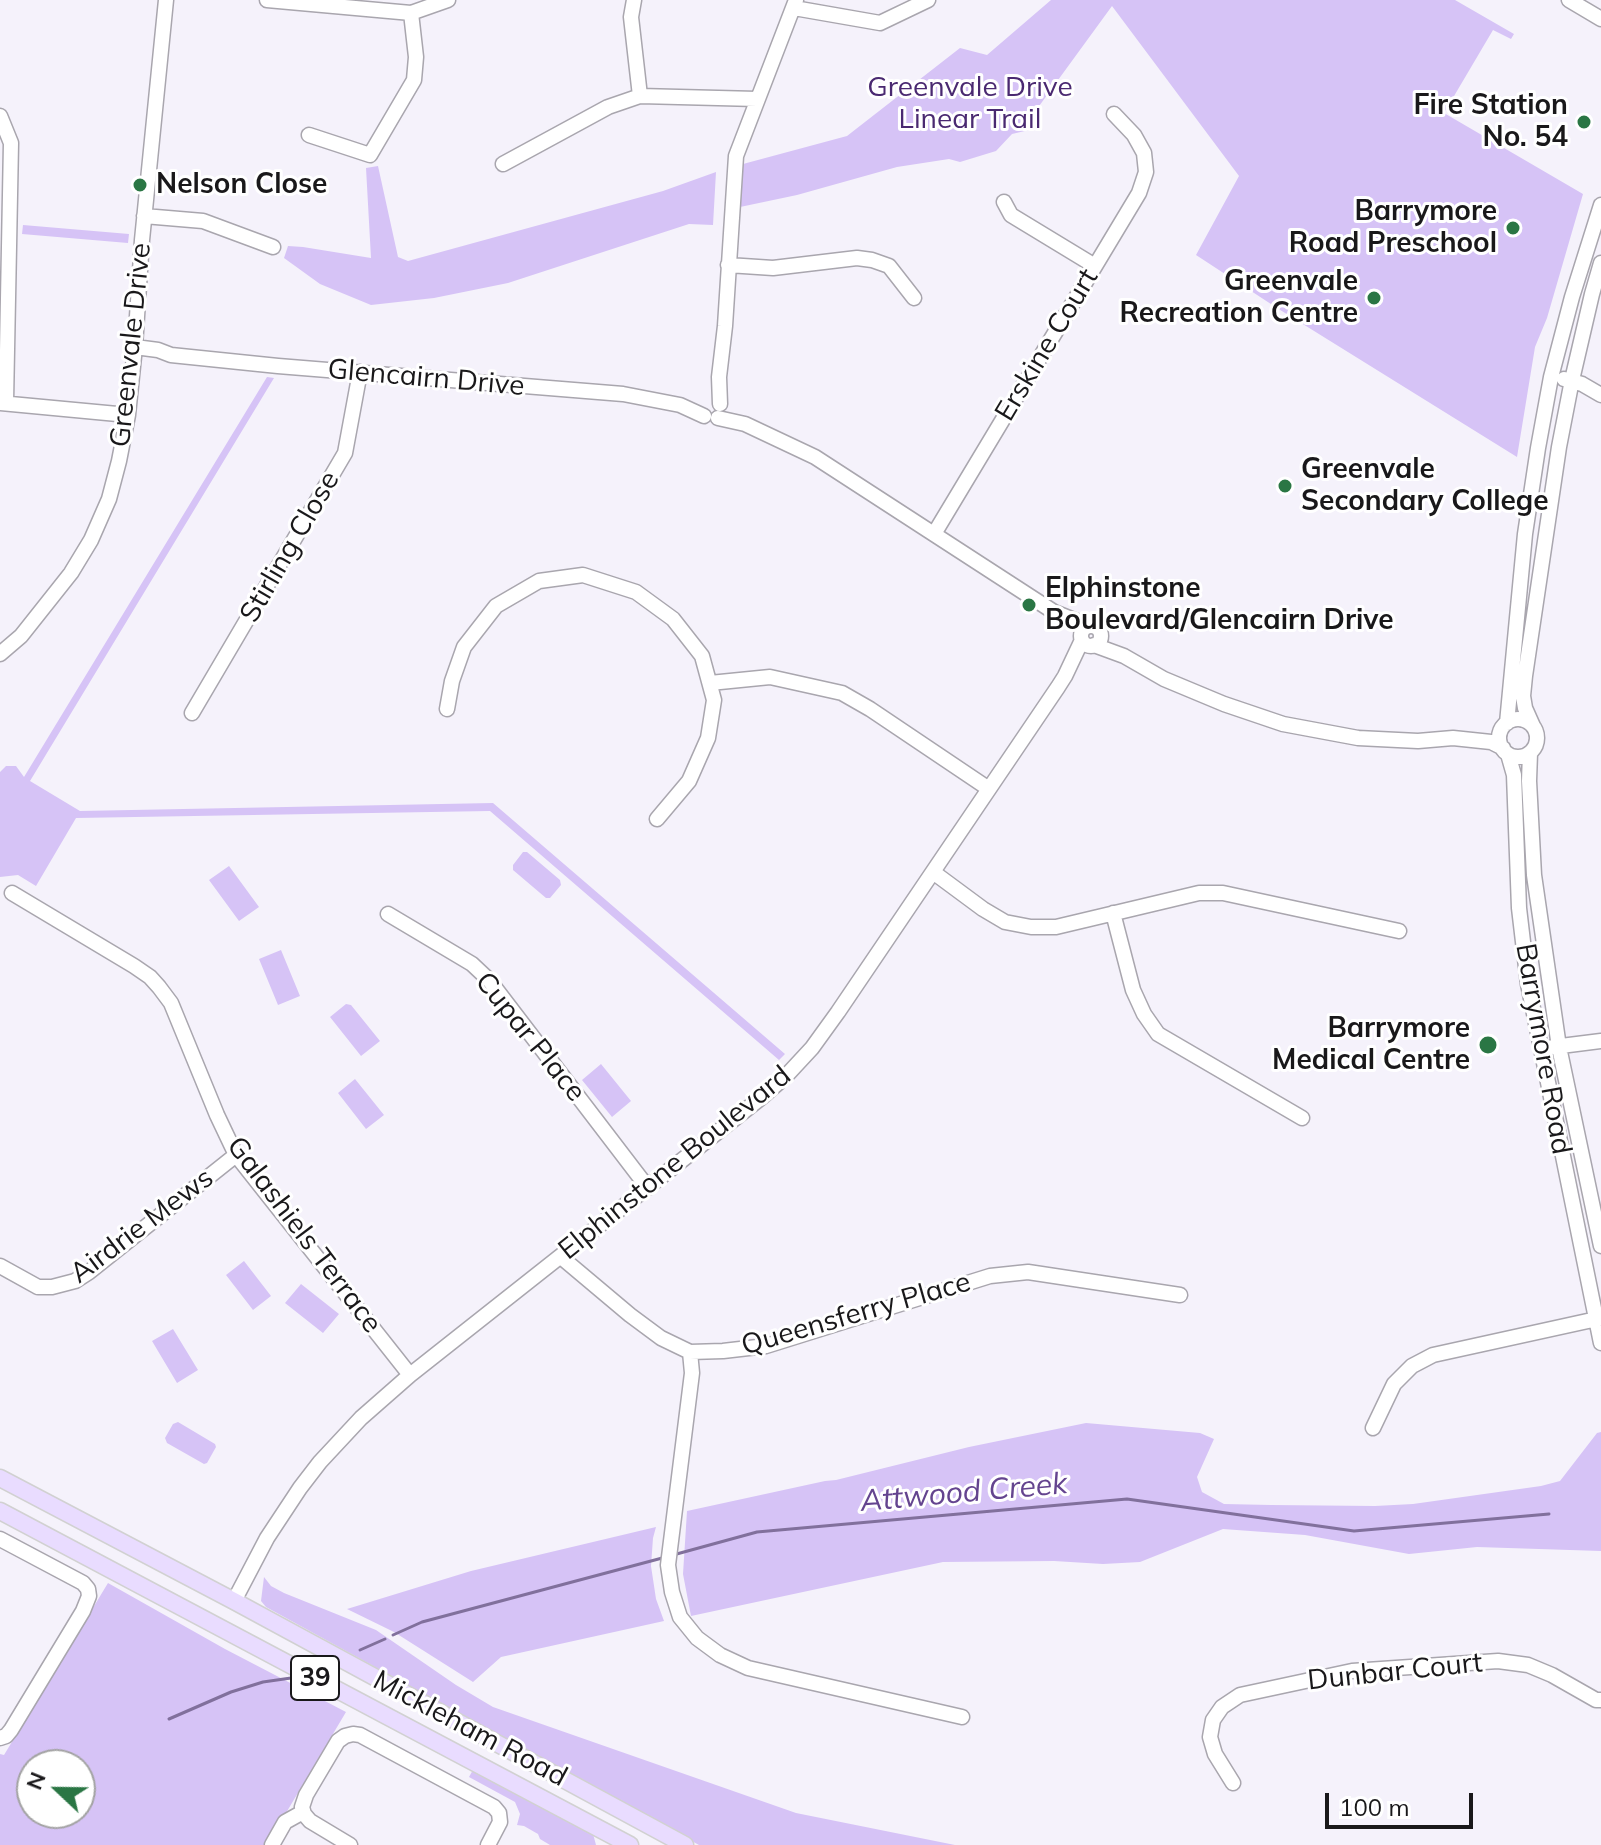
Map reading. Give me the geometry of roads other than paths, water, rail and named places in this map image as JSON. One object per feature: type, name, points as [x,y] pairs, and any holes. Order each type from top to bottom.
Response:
[{"type":"main road","name":"Mickleham Road","points":[[0,1478],[685,1845]]},
{"type":"main road","name":"Mickleham Road","points":[[0,1511],[622,1843]]},
{"type":"main road","points":[[128,1546],[120,1545],[117,1549],[116,1558],[120,1566],[159,1595]]},
{"type":"main road","points":[[606,1802],[624,1828],[622,1843]]},
{"type":"street","name":"Greenvale Drive","points":[[0,654],[21,636],[71,573],[91,540],[109,499],[119,461],[135,352],[144,216],[166,0]]},
{"type":"street","points":[[267,0],[411,13],[448,0]]},
{"type":"street","points":[[634,0],[631,17],[640,96]]},
{"type":"street","points":[[713,408],[719,377],[736,156],[795,4],[880,23],[928,0]]},
{"type":"street","points":[[1569,0],[1601,19]]},
{"type":"street","points":[[309,135],[370,155],[414,80],[416,57],[411,13]]},
{"type":"street","points":[[503,164],[608,107],[640,96],[757,99]]},
{"type":"street","name":"Erskine Court","points":[[934,534],[1139,193],[1146,172],[1144,153],[1134,135],[1114,114]]},
{"type":"street","points":[[0,116],[11,143],[4,264],[3,402],[128,415]]},
{"type":"street","points":[[1004,202],[1011,215],[1095,266]]},
{"type":"street","points":[[1601,205],[1551,377],[1525,534],[1500,742],[1505,751],[1519,757],[1530,753],[1537,741],[1537,733],[1525,708],[1525,676],[1559,447],[1601,263]]},
{"type":"street","points":[[144,216],[203,221],[273,247]]},
{"type":"street","points":[[728,265],[773,268],[857,258],[872,260],[889,266],[914,298]]},
{"type":"street","name":"Glencairn Drive","points":[[135,352],[158,357],[171,355],[623,394],[713,408],[815,457],[1090,638],[1164,679],[1283,724],[1358,738],[1418,741],[1453,738],[1491,742],[1505,751]]},
{"type":"street","name":"Stirling Close","points":[[192,713],[345,453],[360,372]]},
{"type":"street","points":[[1551,377],[1572,380],[1601,395]]},
{"type":"street","points":[[447,709],[452,681],[464,647],[496,606],[539,581],[583,575],[636,592],[673,619],[702,656],[714,700],[708,738],[689,781],[657,819]]},
{"type":"street","name":"Elphinstone Boulevard","points":[[234,1601],[267,1538],[300,1488],[361,1418],[410,1375],[762,1097],[812,1048],[1090,638]]},
{"type":"street","points":[[710,683],[770,677],[842,693],[989,789]]},
{"type":"street","points":[[1504,726],[1518,719],[1533,726]]},
{"type":"street","name":"Glencairn Drive","points":[[1469,740],[1491,736],[1504,726]]},
{"type":"street","name":"Barrymore Road","points":[[1505,751],[1514,775],[1520,919],[1528,984],[1601,1343]]},
{"type":"street","name":"Barrymore Road","points":[[1530,753],[1534,875],[1559,1047],[1601,1246]]},
{"type":"street","points":[[933,872],[1005,922],[1031,927],[1056,927],[1199,893],[1223,893],[1399,931]]},
{"type":"street","name":"Galashiels Terrace","points":[[12,893],[134,966],[159,987],[171,1003],[236,1155],[410,1375]]},
{"type":"street","points":[[1113,913],[1133,990],[1158,1034],[1302,1118]]},
{"type":"street","name":"Cupar Place","points":[[388,914],[472,964],[489,980],[648,1188]]},
{"type":"street","points":[[1541,1049],[1601,1041]]},
{"type":"street","name":"Airdrie Mews","points":[[0,1266],[38,1287],[75,1281],[236,1155]]},
{"type":"street","points":[[561,1257],[651,1331],[690,1352],[692,1373],[668,1565],[680,1617],[697,1638],[720,1655],[748,1668],[962,1717]]},
{"type":"street","name":"Queensferry Place","points":[[690,1352],[766,1346],[990,1276],[1028,1272],[1180,1295]]},
{"type":"street","points":[[1373,1428],[1394,1384],[1412,1366],[1433,1355],[1598,1318]]},
{"type":"street","points":[[0,1539],[83,1583],[89,1596],[83,1611],[8,1734],[0,1738]]},
{"type":"street","name":"Dunbar Court","points":[[1233,1783],[1215,1754],[1210,1737],[1213,1720],[1222,1707],[1240,1695],[1352,1671],[1498,1661],[1528,1665],[1601,1700]]},
{"type":"street","points":[[350,1845],[310,1821],[303,1812],[303,1803],[338,1741],[353,1734],[494,1807],[499,1813],[500,1822],[488,1845]]},
{"type":"street","points":[[272,1845],[285,1822],[303,1812]]},
{"type":"street","points":[[594,1827],[602,1845]]},
{"type":"waterway","name":"Attwood Creek","points":[[673,1555],[757,1532],[1127,1499],[1354,1531],[1549,1514]]},
{"type":"waterway","name":"Attwood Creek","points":[[393,1635],[422,1622],[666,1557]]},
{"type":"waterway","name":"Attwood Creek","points":[[360,1650],[385,1639]]},
{"type":"waterway","name":"Attwood Creek","points":[[169,1719],[231,1692],[263,1682],[298,1677]]},
{"type":"place","name":"Fire Station No. 54","points":[[1584,122]]},
{"type":"place","name":"Nelson Close","points":[[140,185]]},
{"type":"place","name":"Barrymore Road Preschool","points":[[1513,228]]},
{"type":"place","name":"Greenvale Recreation Centre","points":[[1374,298]]},
{"type":"place","name":"Greenvale Secondary College","points":[[1285,486]]},
{"type":"place","name":"Elphinstone Boulevard/Glencairn Drive","points":[[1029,605]]},
{"type":"place","name":"Barrymore Medical Centre","points":[[1488,1045]]},
{"type":"park label","name":"Greenvale Drive Linear Trail","points":[[970,104]]}]
